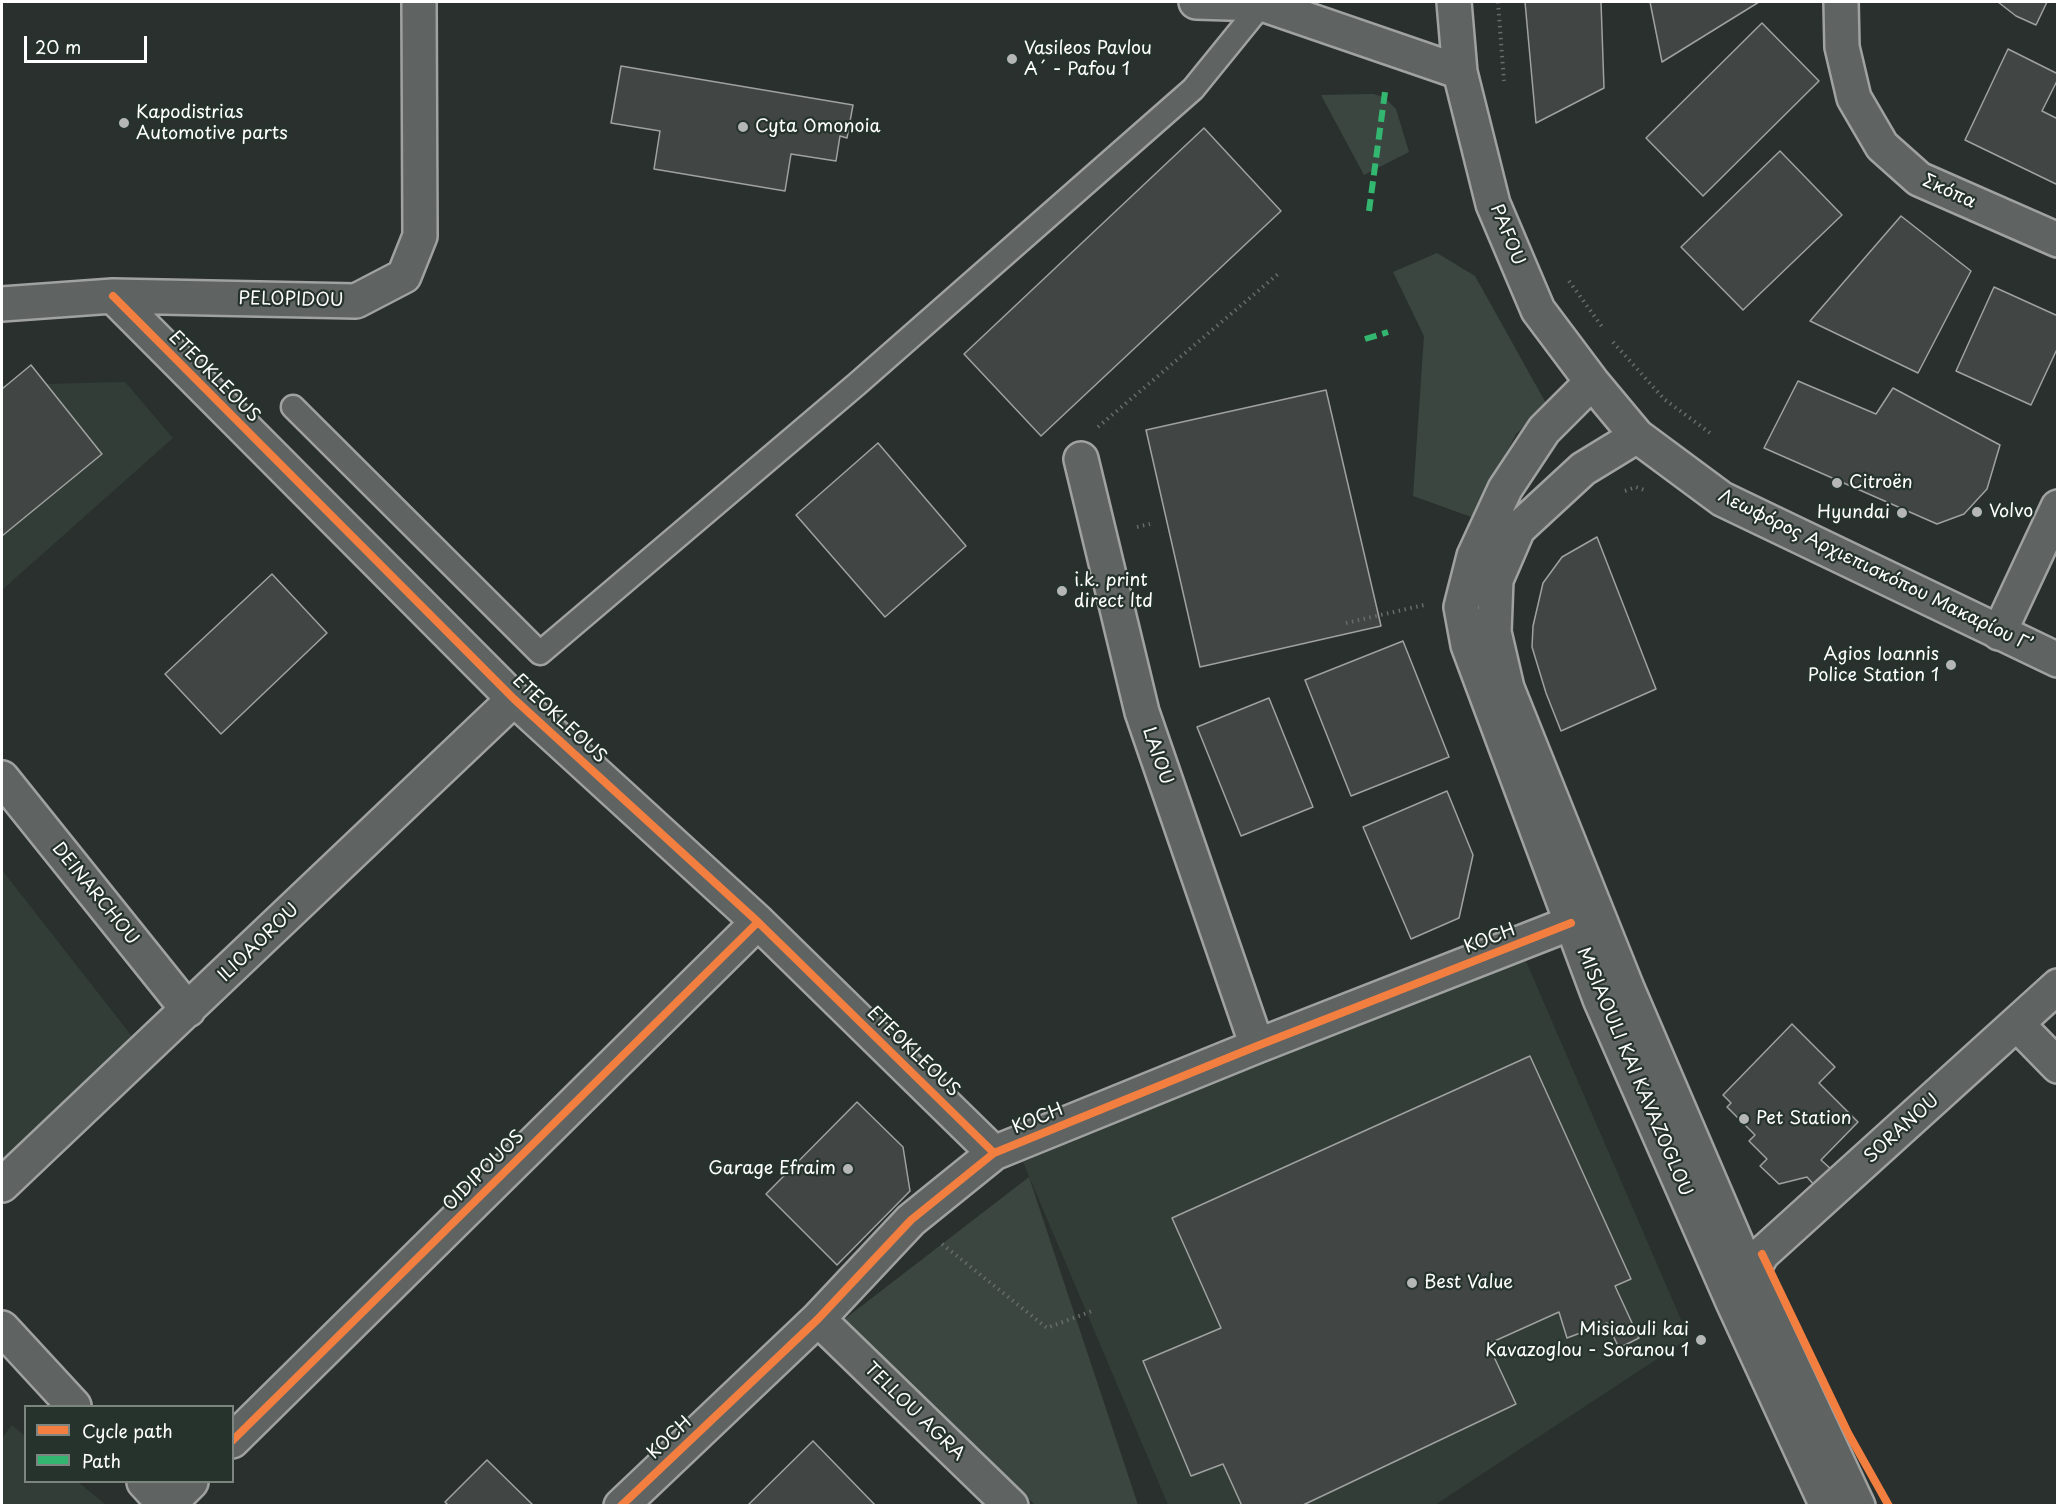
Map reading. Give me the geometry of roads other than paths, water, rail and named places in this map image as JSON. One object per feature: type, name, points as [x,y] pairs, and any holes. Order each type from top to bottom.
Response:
[{"type":"street","name":"PELOPIDOU","points":[[2,304],[113,296],[356,301],[404,276],[420,236],[419,2]]},
{"type":"street","points":[[1196,2],[1273,3],[1460,72]]},
{"type":"street","name":"PAFOU","points":[[1454,2],[1460,72],[1493,204],[1538,309],[1637,436]]},
{"type":"street","name":"Σκόπα","points":[[1841,2],[1842,47],[1854,98],[1882,146],[1919,179],[2058,240]]},
{"type":"street","name":"ETEOKLEOUS","points":[[113,296],[514,699],[758,922],[994,1153]]},
{"type":"street","name":"MISIAOULI KAI KAVAZOGLOU","points":[[1592,381],[1544,430],[1505,489],[1474,556],[1461,607],[1468,645],[1600,999],[1733,1302],[1827,1506]]},
{"type":"street","name":"MISIAOULI KAI KAVAZOGLOU","points":[[1637,436],[1583,469],[1518,529],[1496,580],[1494,632],[1511,699],[1627,987],[1750,1275],[1858,1506]]},
{"type":"street","name":"Λεωφόρος Αρχιεπισκόπου Μακαρίου Γ’","points":[[1637,436],[1722,499],[2058,660]]},
{"type":"street","name":"LAIOU","points":[[1081,459],[1142,712],[1257,1046]]},
{"type":"street","points":[[2000,633],[2058,507]]},
{"type":"street","name":"ILIOAOROU","points":[[2,1185],[514,699]]},
{"type":"street","name":"DEINARCHOU","points":[[2,778],[188,1010]]},
{"type":"street","name":"OIDIPOUOS","points":[[234,1439],[758,922]]},
{"type":"street","name":"KOCH","points":[[621,1506],[818,1319],[911,1220],[994,1153],[1257,1046],[1571,923]]},
{"type":"street","name":"SORANOU","points":[[1750,1275],[1762,1254],[2058,986]]},
{"type":"street","points":[[2017,1024],[2058,1066]]},
{"type":"street","name":"TELLOU AGRA","points":[[818,1319],[1011,1506]]},
{"type":"street","points":[[2,1328],[73,1405]]},
{"type":"street","points":[[145,1483],[167,1506],[191,1483]]},
{"type":"lane","points":[[293,407],[540,653],[857,384],[1193,89],[1273,3]]},
{"type":"place","name":"Vasileos Pavlou A´ - Pafou 1","points":[[1012,59]]},
{"type":"place","name":"Kapodistrias Automotive parts","points":[[124,123]]},
{"type":"place","name":"Cyta Omonoia","points":[[743,127]]},
{"type":"place","name":"Citroën","points":[[1837,483]]},
{"type":"place","name":"Volvo","points":[[1977,512]]},
{"type":"place","name":"Hyundai","points":[[1902,513]]},
{"type":"place","name":"i.k. print direct ltd","points":[[1062,591]]},
{"type":"place","name":"Agios Ioannis Police Station 1","points":[[1951,665]]},
{"type":"place","name":"Pet Station","points":[[1744,1119]]},
{"type":"place","name":"Garage Efraim","points":[[848,1169]]},
{"type":"place","name":"Best Value","points":[[1412,1283]]},
{"type":"place","name":"Misiaouli kai Kavazoglou - Soranou 1","points":[[1701,1340]]}]
